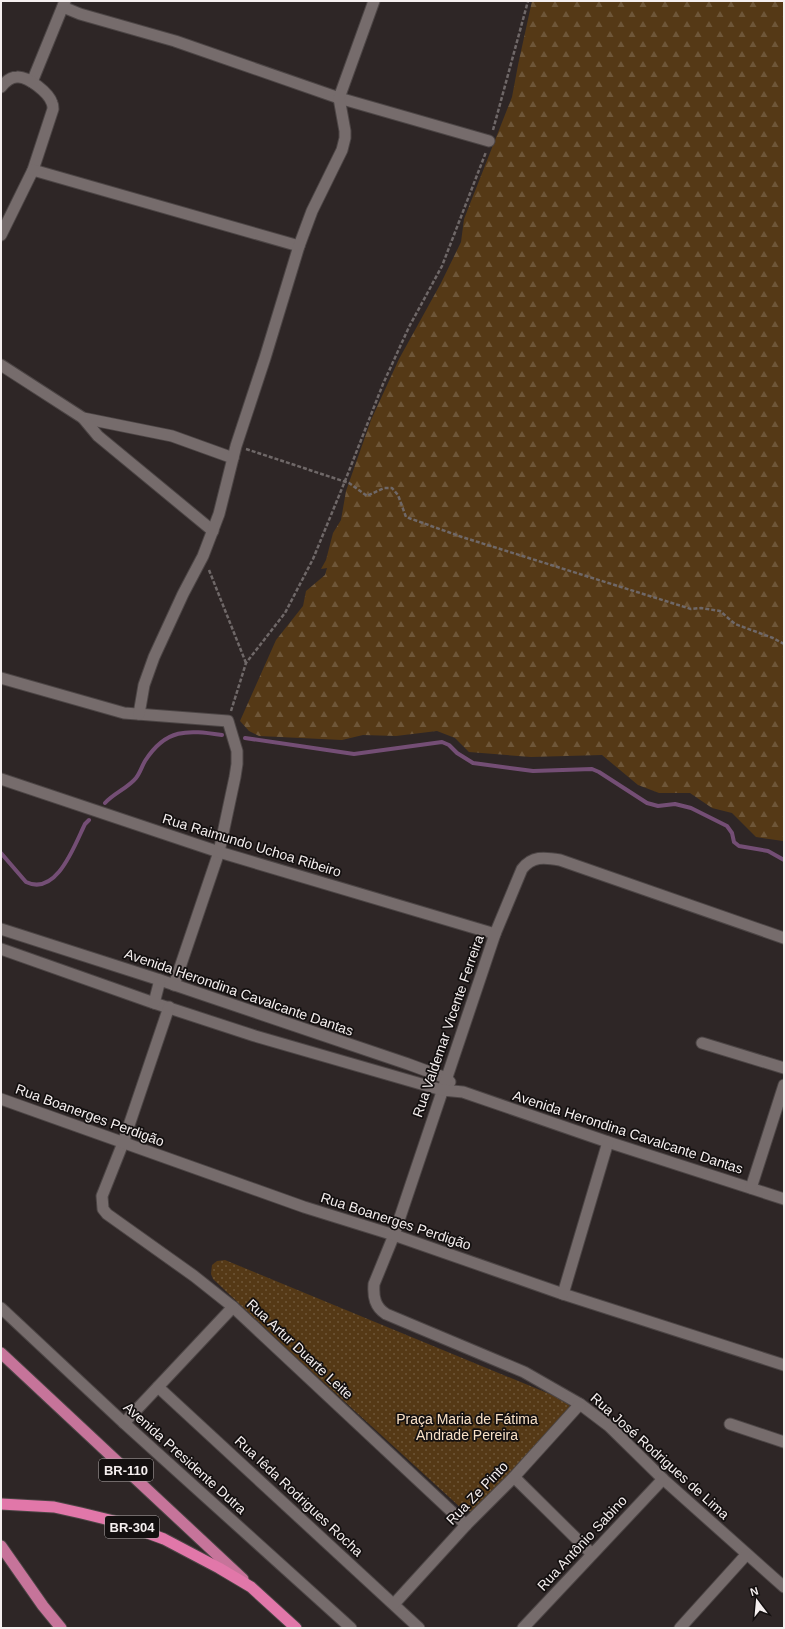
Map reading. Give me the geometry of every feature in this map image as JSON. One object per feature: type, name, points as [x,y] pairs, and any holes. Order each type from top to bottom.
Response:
[{"type":"highway","name":"BR-304","points":[[1,1504],[54,1507],[118,1522],[164,1539],[251,1587]]},
{"type":"highway","name":"BR-110","points":[[251,1587],[296,1628]]},
{"type":"main road","name":"BR-110","points":[[1,1353],[251,1587]]},
{"type":"main road","points":[[1,1546],[43,1606],[61,1628]]},
{"type":"street","points":[[139,714],[144,685],[154,657],[182,594],[203,556],[219,514],[236,446],[265,358],[299,246],[312,210],[344,144],[345,132],[339,98],[374,1]]},
{"type":"street","points":[[32,82],[64,4],[80,14],[175,41],[339,98],[490,141]]},
{"type":"street","points":[[1,87],[9,79],[17,77],[26,78],[48,96],[52,103],[53,109],[33,170],[1,235]]},
{"type":"street","points":[[33,170],[299,246]]},
{"type":"street","points":[[1,365],[83,418],[98,436],[212,532]]},
{"type":"street","points":[[83,418],[172,436],[233,458]]},
{"type":"street","points":[[1,678],[124,713],[228,721],[234,739],[237,764],[219,852],[174,985]]},
{"type":"street","name":"Rua Raimundo Uchoa Ribeiro","points":[[1,779],[219,852],[495,934]]},
{"type":"street","name":"Rua Valdemar Vicente Ferreira","points":[[394,1235],[495,934],[522,869],[527,863],[540,857],[560,860],[784,938]]},
{"type":"street","name":"Avenida Herondina Cavalcante Dantas","points":[[1,929],[160,980],[408,1064],[446,1078],[463,1092]]},
{"type":"street","name":"Avenida Herondina Cavalcante Dantas","points":[[1,949],[154,1003],[319,1056],[376,1070],[442,1090],[463,1092],[608,1142],[784,1199]]},
{"type":"street","points":[[154,1003],[160,980]]},
{"type":"street","points":[[123,1143],[169,1007]]},
{"type":"street","points":[[702,1043],[784,1068]]},
{"type":"street","points":[[750,1188],[784,1085]]},
{"type":"street","name":"Rua Boanerges Perdigão","points":[[1,1099],[304,1207],[394,1235],[563,1294],[784,1365]]},
{"type":"street","points":[[563,1294],[608,1142]]},
{"type":"street","name":"Rua Artur Duarte Leite","points":[[123,1143],[102,1196],[103,1209],[107,1214],[194,1276],[233,1306],[466,1525]]},
{"type":"street","name":"Rua José Rodrigues de Lima","points":[[394,1235],[374,1284],[373,1292],[375,1302],[381,1311],[524,1372],[580,1404],[609,1426],[663,1479],[784,1588]]},
{"type":"street","points":[[124,1423],[233,1306]]},
{"type":"street","name":"Avenida Presidente Dutra","points":[[1,1308],[124,1423],[351,1628]]},
{"type":"street","name":"Rua Iêda Rodrigues Rocha","points":[[158,1387],[420,1628]]},
{"type":"street","name":"Rua Ze Pinto","points":[[394,1604],[466,1525],[514,1478],[580,1404]]},
{"type":"street","points":[[730,1424],[784,1442]]},
{"type":"street","points":[[514,1478],[592,1554]]},
{"type":"street","name":"Rua Antônio Sabino","points":[[523,1628],[663,1479]]},
{"type":"street","points":[[680,1628],[746,1555]]},
{"type":"path","points":[[228,721],[246,663],[285,613],[313,559],[383,384],[409,327],[442,266],[490,141],[528,1]]},
{"type":"path","points":[[236,446],[345,481],[367,496],[384,488],[392,488],[398,495],[406,517],[462,537],[691,609],[702,608],[720,611],[734,624],[773,638],[784,644]]},
{"type":"path","points":[[203,556],[246,663]]},
{"type":"green space","points":[[532,1],[784,1],[784,843],[783,841],[756,837],[732,813],[712,808],[690,793],[659,793],[638,785],[602,755],[531,757],[469,752],[455,738],[437,731],[396,736],[363,735],[342,740],[259,736],[249,731],[240,721],[276,640],[303,606],[306,591],[325,575],[327,568],[321,569],[326,560],[333,533],[341,520],[346,491],[371,420],[399,359],[441,283],[461,242],[464,219],[512,97]]},
{"type":"green space","name":"Praça Maria de Fátima Andrade Pereira","points":[[225,1260],[569,1402],[570,1410],[475,1511],[471,1512],[461,1508],[213,1279],[211,1274],[212,1265],[217,1261]]},
{"type":"waterway","points":[[105,803],[133,782],[153,750],[169,737],[188,732],[222,735]]},
{"type":"waterway","points":[[245,738],[354,754],[442,742],[449,745],[457,753],[473,763],[533,771],[592,769],[647,803],[658,806],[675,804],[691,808],[727,826],[732,833],[734,842],[739,846],[768,851],[784,860]]},
{"type":"waterway","points":[[1,853],[26,882],[37,885],[47,882],[56,876],[63,866],[85,824],[89,820]]}]
